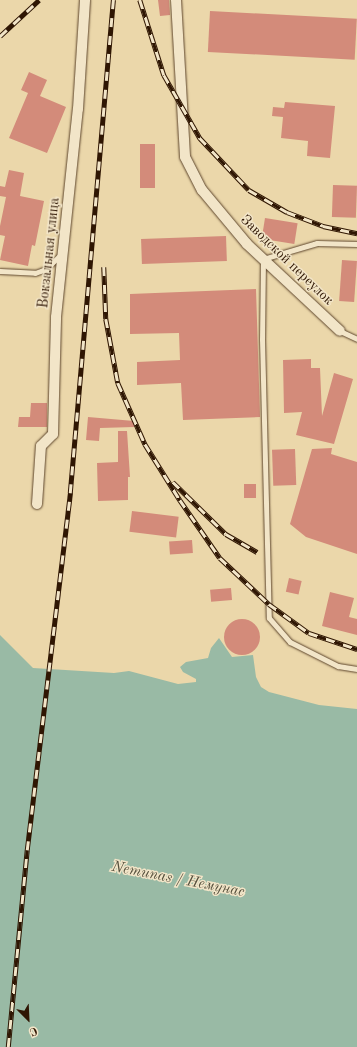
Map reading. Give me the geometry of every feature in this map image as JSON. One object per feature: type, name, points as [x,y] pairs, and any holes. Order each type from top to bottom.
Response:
[{"type":"street","name":"Вокзальная улица","points":[[37,504],[41,446],[52,434],[56,317],[78,110],[85,0]]},
{"type":"street","name":"Заводской переулок","points":[[177,0],[185,157],[202,190],[263,259],[340,331]]},
{"type":"lane","points":[[357,244],[317,243],[263,259],[262,339],[269,618],[290,642],[338,666],[357,669]]},
{"type":"lane","points":[[0,270],[36,273],[56,262],[64,248]]},
{"type":"lane","points":[[340,331],[357,339]]},
{"type":"water","name":"Nemunas / Немунас","points":[[0,635],[33,668],[114,673],[129,671],[178,684],[196,682],[196,679],[183,672],[180,667],[186,662],[208,658],[211,648],[219,638],[232,657],[253,655],[256,677],[261,687],[269,692],[319,705],[357,709],[357,1047],[0,1047]]},
{"type":"building","points":[[158,0],[169,0],[170,15],[160,16]]},
{"type":"building","points":[[210,11],[357,19],[355,60],[208,52]]},
{"type":"building","points":[[29,72],[47,80],[40,96],[66,107],[47,153],[9,138],[28,93],[21,90]]},
{"type":"building","points":[[285,102],[335,106],[330,158],[307,156],[308,141],[281,138],[283,117],[272,116],[273,107],[284,108]]},
{"type":"building","points":[[140,144],[155,144],[155,188],[140,188]]},
{"type":"building","points":[[9,170],[24,173],[20,196],[44,201],[35,246],[32,245],[28,266],[0,260],[5,236],[0,235],[0,226],[6,197],[0,196],[0,186],[5,187]]},
{"type":"building","points":[[333,185],[357,186],[356,218],[332,217]]},
{"type":"building","points":[[265,218],[298,223],[294,244],[262,239]]},
{"type":"building","points":[[226,236],[227,261],[142,264],[141,239]]},
{"type":"building","points":[[342,260],[357,261],[354,302],[339,301]]},
{"type":"building","points":[[256,289],[260,417],[183,420],[181,383],[137,385],[137,362],[180,360],[179,333],[130,334],[130,294]]},
{"type":"building","points":[[311,359],[311,368],[320,368],[322,416],[334,373],[353,379],[334,444],[296,435],[302,412],[284,413],[283,360]]},
{"type":"building","points":[[31,403],[47,403],[47,427],[18,427],[19,417],[30,417]]},
{"type":"building","points":[[88,417],[134,421],[134,427],[100,428],[99,441],[86,440]]},
{"type":"building","points":[[118,431],[127,431],[130,477],[128,477],[128,500],[98,501],[97,463],[118,462]]},
{"type":"building","points":[[332,448],[331,454],[357,462],[357,554],[306,537],[290,524],[312,449]]},
{"type":"building","points":[[295,449],[296,485],[273,486],[272,450]]},
{"type":"building","points":[[244,484],[256,484],[256,498],[244,498]]},
{"type":"building","points":[[132,511],[179,517],[176,538],[129,532]]},
{"type":"building","points":[[192,540],[193,553],[170,555],[169,542]]},
{"type":"building","points":[[289,578],[302,581],[299,595],[286,592]]},
{"type":"building","points":[[231,588],[232,600],[211,602],[210,590]]},
{"type":"building","points":[[330,592],[354,598],[349,617],[357,619],[357,635],[322,626]]},
{"type":"building","points":[[242,619],[252,622],[257,627],[260,637],[257,647],[252,652],[242,655],[232,652],[227,647],[224,637],[227,627],[232,622]]},
{"type":"railway","points":[[0,36],[39,0]]},
{"type":"railway","points":[[8,1047],[27,850],[70,493],[113,0]]},
{"type":"railway","points":[[140,0],[164,75],[200,138],[249,190],[287,212],[323,226],[357,233]]},
{"type":"railway","points":[[104,267],[106,319],[118,383],[145,444],[180,500],[220,558],[269,604],[309,633],[357,649]]},
{"type":"railway","points":[[173,482],[226,534],[257,552]]}]
